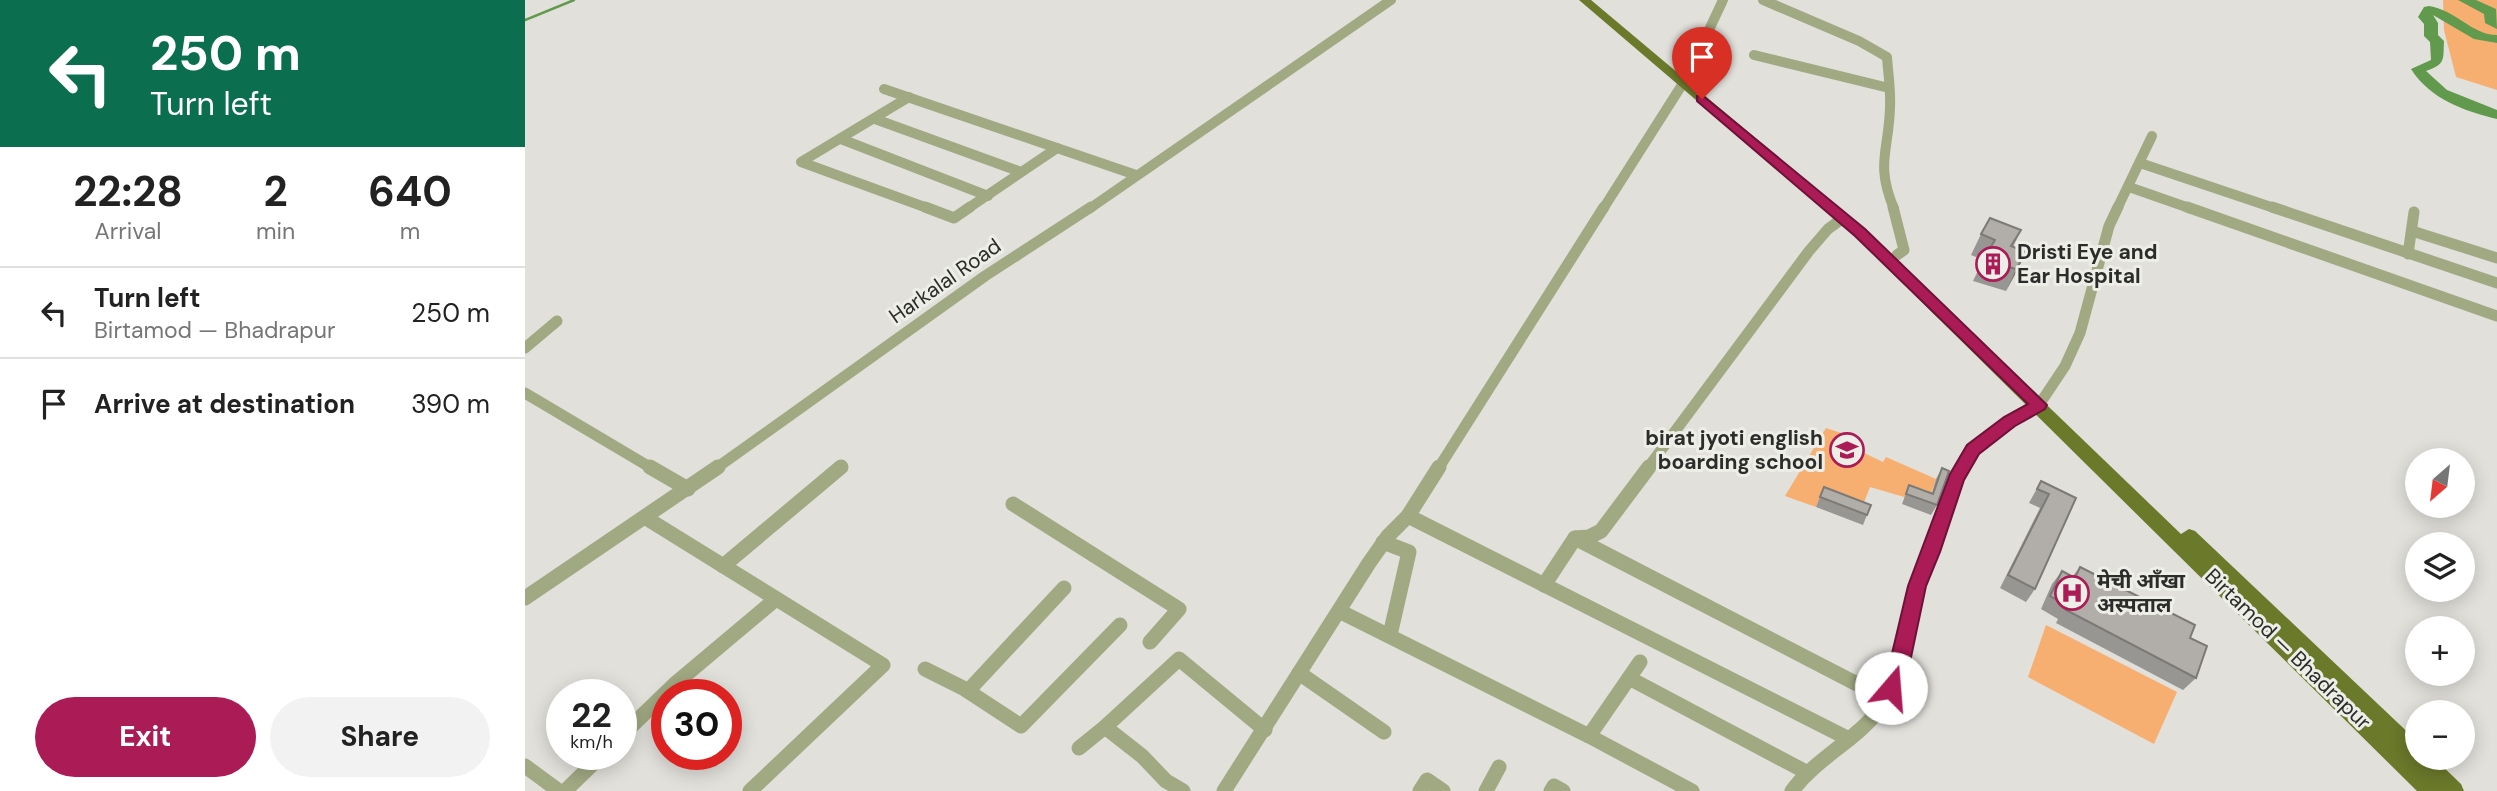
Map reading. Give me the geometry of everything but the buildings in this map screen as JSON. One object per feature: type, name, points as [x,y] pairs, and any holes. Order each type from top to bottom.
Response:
[{"type":"main road","name":"Birtamod — Bhadrapur","points":[[1584,0],[1898,255],[1909,272]]},
{"type":"main road","name":"Birtamod — Bhadrapur","points":[[1595,0],[1843,218],[1909,272],[2202,557],[2405,744]]},
{"type":"main road","name":"Birtamod — Bhadrapur","points":[[2202,557],[2278,643],[2432,791]]},
{"type":"main road","name":"Birtamod — Bhadrapur","points":[[2432,770],[2454,791]]},
{"type":"street","name":"Harkalal Road","points":[[525,598],[688,489],[985,276],[1391,0]]},
{"type":"street","points":[[1224,791],[1383,542],[1408,516],[1685,80],[1723,0]]},
{"type":"street","points":[[1763,0],[1885,54],[1889,88],[1888,123],[1882,164],[1904,250],[1898,255]]},
{"type":"street","points":[[1754,55],[1889,88]]},
{"type":"street","points":[[884,89],[1136,175]]},
{"type":"street","points":[[909,97],[801,162],[954,218],[1057,148]]},
{"type":"street","points":[[875,119],[1021,172]]},
{"type":"street","points":[[1792,791],[1806,772],[1871,721],[1886,699],[1900,662],[1917,586],[1956,479],[1973,450],[2041,400],[2065,366],[2080,333],[2109,226],[2152,136]]},
{"type":"street","points":[[841,139],[988,196]]},
{"type":"street","points":[[2140,163],[2497,283]]},
{"type":"street","points":[[2129,187],[2497,316]]},
{"type":"street","points":[[2408,254],[2414,212]]},
{"type":"street","points":[[1575,538],[1590,537],[1601,531],[1809,251],[1828,229],[1843,218]]},
{"type":"street","points":[[2412,231],[2497,258]]},
{"type":"street","points":[[525,348],[557,321]]},
{"type":"street","points":[[525,393],[688,489]]},
{"type":"street","points":[[723,566],[842,466]]},
{"type":"street","points":[[1013,504],[1179,609],[1150,642]]},
{"type":"street","points":[[1408,516],[1849,739]]},
{"type":"street","points":[[646,518],[883,665],[750,791]]},
{"type":"street","points":[[1544,585],[1575,538]]},
{"type":"street","points":[[1575,538],[1886,699]]},
{"type":"street","points":[[1383,542],[1409,552],[1390,635]]},
{"type":"street","points":[[968,691],[1064,589]]},
{"type":"street","points":[[637,721],[676,683],[776,599]]},
{"type":"street","points":[[1339,611],[1589,736],[1692,791]]},
{"type":"street","points":[[925,669],[968,691],[1021,726],[1120,625]]},
{"type":"street","points":[[1079,748],[1179,659],[1265,730]]},
{"type":"street","points":[[1589,736],[1640,662]]},
{"type":"street","points":[[1299,674],[1384,732]]},
{"type":"street","points":[[1629,678],[1806,772]]},
{"type":"street","points":[[1105,727],[1142,755],[1166,781],[1183,791]]},
{"type":"street","points":[[525,766],[559,791]]},
{"type":"street","points":[[1486,791],[1499,767]]},
{"type":"street","points":[[565,791],[587,770]]},
{"type":"street","points":[[1420,791],[1427,780],[1443,791]]},
{"type":"street","points":[[1552,791],[1555,786],[1563,791]]},
{"type":"shaded area","points":[[2443,0],[2497,0],[2497,90],[2456,77],[2444,30]]},
{"type":"shaded area","points":[[1826,428],[1856,438],[1852,444],[1883,462],[1886,457],[1936,479],[1928,504],[1870,487],[1860,513],[1820,498],[1816,507],[1785,496]]},
{"type":"shaded area","points":[[2046,625],[2177,692],[2154,744],[2028,677]]},
{"type":"waterway","points":[[525,20],[574,0]]},
{"type":"waterway","points":[[2465,0],[2491,12],[2490,20],[2497,25]]},
{"type":"waterway","points":[[2497,39],[2478,37],[2447,15],[2429,10],[2425,17],[2431,23],[2431,36],[2437,41],[2438,60],[2418,69],[2424,78],[2442,93],[2497,115]]},
{"type":"place","name":"Dristi Eye and Ear Hospital","points":[[1993,264]]},
{"type":"place","name":"birat jyoti english boarding school","points":[[1847,450]]},
{"type":"place","name":"मेची आँखा अस्पताल","points":[[2072,593]]},
{"type":"route","points":[[1702,99],[1860,233],[2039,405],[2010,422],[1973,450],[1956,479],[1917,586],[1900,662],[1891,688]]}]
